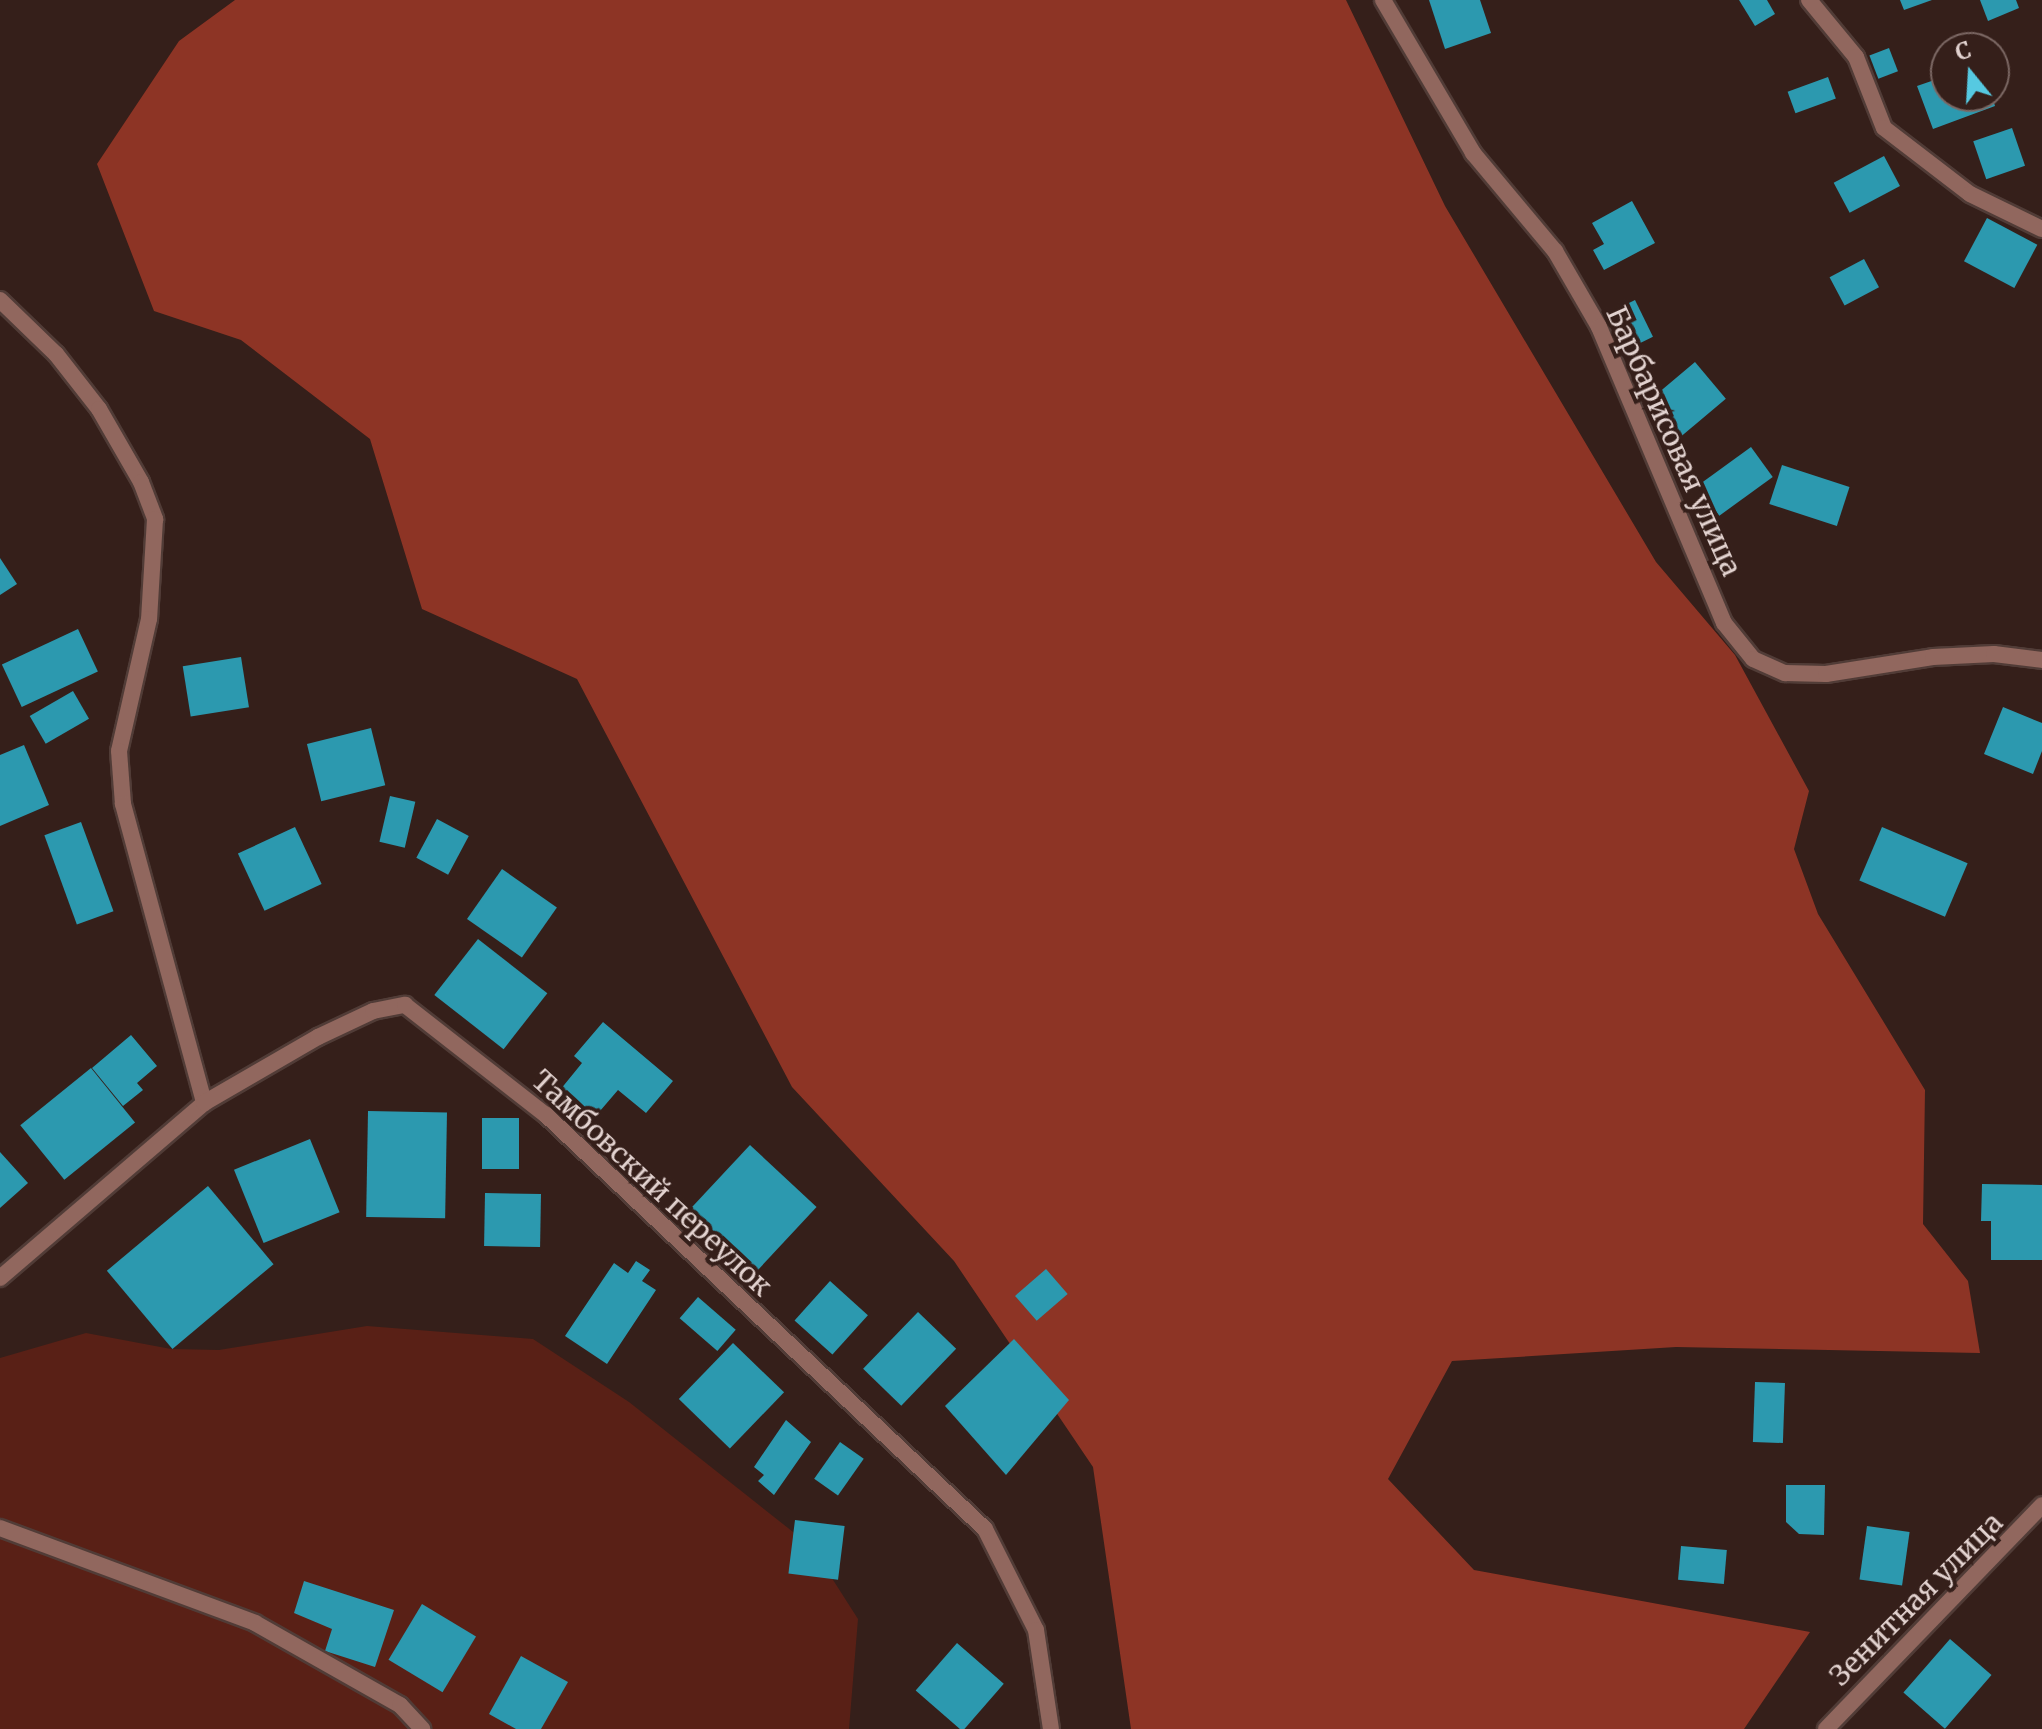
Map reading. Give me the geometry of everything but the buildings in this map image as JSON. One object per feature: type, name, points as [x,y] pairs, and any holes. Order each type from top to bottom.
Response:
[{"type":"street","name":"Барбарисовая улица","points":[[1383,0],[1473,153],[1555,251],[1599,327],[1724,623],[1753,659],[1785,673],[1826,674],[1933,657],[1994,654],[2042,660]]},
{"type":"street","points":[[1809,0],[1856,57],[1884,128],[1970,194],[2042,229]]},
{"type":"street","points":[[0,300],[56,354],[99,409],[141,482],[155,519],[149,619],[119,751],[123,804],[204,1103]]},
{"type":"street","name":"Тамбовский переулок","points":[[0,1278],[204,1103],[318,1037],[373,1011],[405,1005],[546,1115],[985,1529],[1036,1630],[1051,1729]]},
{"type":"street","name":"Зенитная улица","points":[[1826,1729],[2042,1505]]},
{"type":"street","points":[[0,1528],[255,1623],[400,1705],[422,1729]]},
{"type":"shaded area","points":[[235,0],[1346,0],[1445,206],[1656,562],[1735,655],[1809,791],[1794,849],[1818,914],[1925,1090],[1923,1224],[1968,1281],[1980,1353],[1676,1347],[1452,1361],[1388,1479],[1474,1570],[1810,1632],[1744,1729],[1131,1729],[1093,1467],[954,1261],[792,1087],[577,679],[422,609],[370,439],[241,340],[154,311],[97,164],[179,41]]},
{"type":"shaded area","points":[[367,1326],[533,1339],[629,1402],[812,1547],[858,1619],[849,1729],[0,1729],[0,1358],[86,1333],[171,1349],[219,1350]]}]
